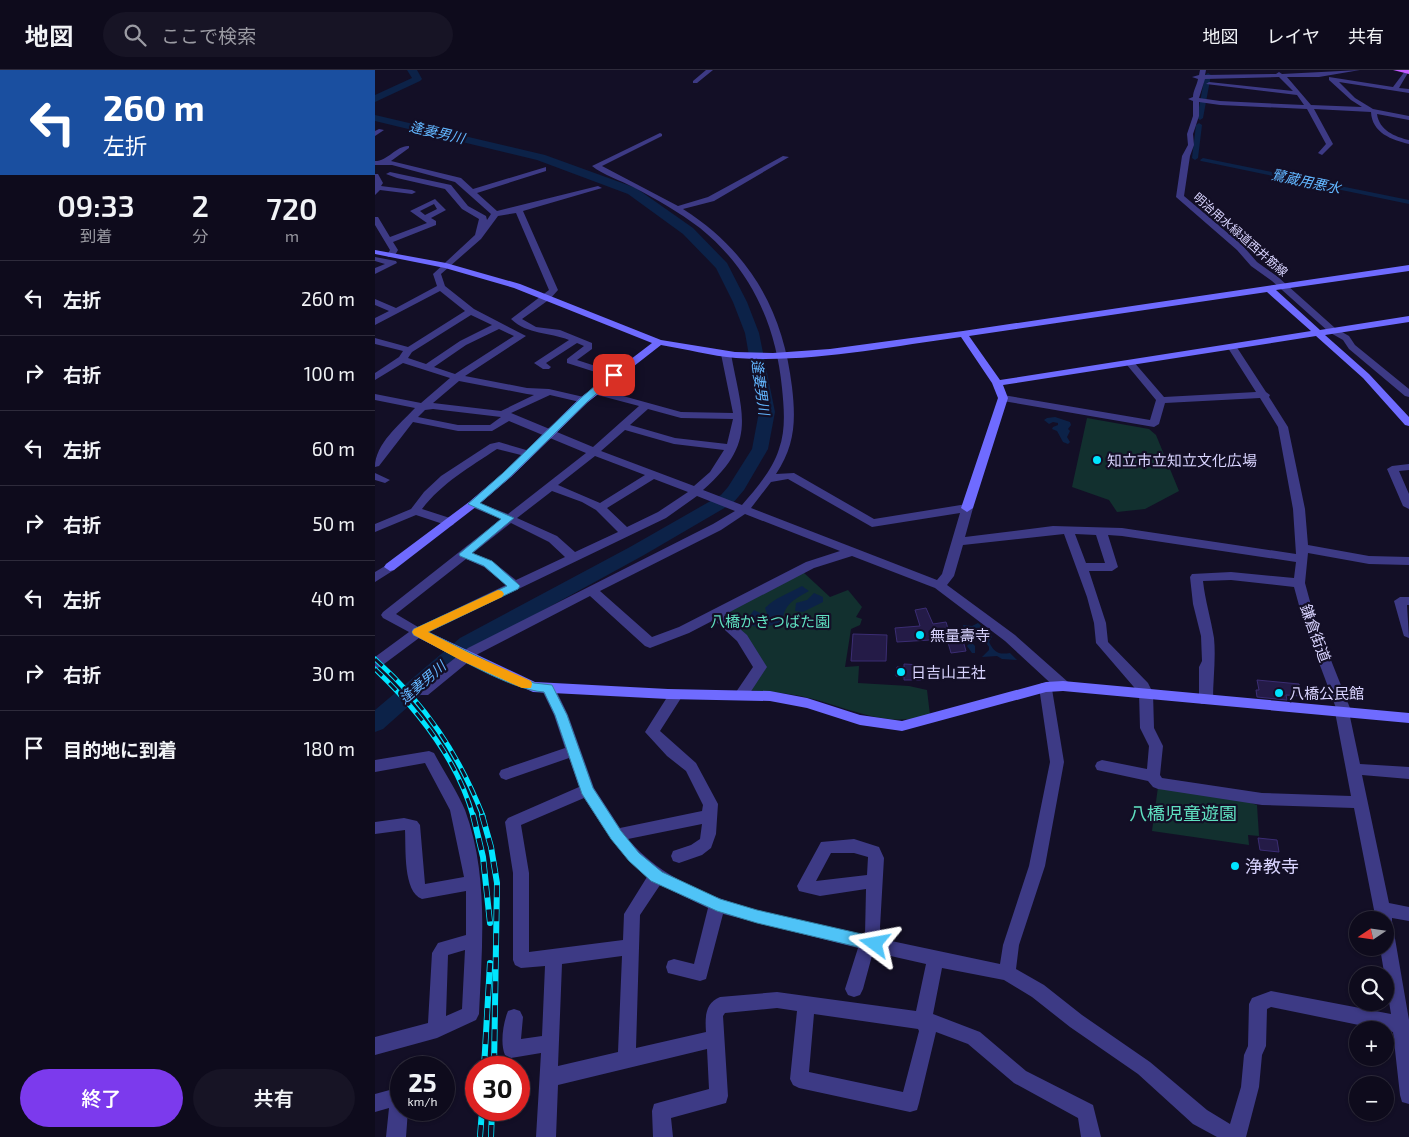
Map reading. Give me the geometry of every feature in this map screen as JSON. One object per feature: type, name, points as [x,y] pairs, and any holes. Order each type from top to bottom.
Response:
[{"type":"main road","points":[[1396,70],[1408,72]]},
{"type":"street","points":[[695,82],[710,70]]},
{"type":"street","points":[[1274,70],[1292,84],[1321,125],[1330,144],[1322,154]]},
{"type":"street","points":[[1201,77],[1324,75],[1357,70]]},
{"type":"street","points":[[1395,89],[1408,72]]},
{"type":"street","points":[[1324,75],[1409,91]]},
{"type":"street","points":[[1324,75],[1353,99],[1374,111]]},
{"type":"street","points":[[1201,77],[1298,93]]},
{"type":"street","name":"明治用水緑道西井筋線","points":[[1201,77],[1196,93],[1199,100],[1195,106],[1196,116],[1190,134],[1191,145],[1186,156],[1180,197],[1240,248],[1263,264],[1267,273],[1333,330],[1346,338],[1352,347],[1409,394]]},
{"type":"street","points":[[1199,100],[1374,111],[1409,118]]},
{"type":"street","points":[[1374,111],[1379,129],[1397,139],[1409,142]]},
{"type":"street","points":[[423,691],[473,651],[717,527],[742,509],[767,478],[785,448],[788,423],[769,311],[746,271],[714,236],[679,208],[656,194],[597,166],[660,135]]},
{"type":"street","points":[[379,163],[407,147]]},
{"type":"street","points":[[679,208],[711,199],[785,157]]},
{"type":"street","points":[[379,163],[455,178],[495,214]]},
{"type":"street","points":[[471,192],[543,170]]},
{"type":"street","points":[[389,174],[440,184],[450,188],[459,202],[470,213],[483,218],[481,233]]},
{"type":"street","points":[[375,176],[379,183],[377,191],[412,192]]},
{"type":"street","points":[[521,336],[471,311],[441,287],[437,274],[481,233],[495,214],[517,210],[598,188]]},
{"type":"street","points":[[517,210],[520,212],[554,290],[516,318],[534,330],[557,332],[590,346],[570,361],[614,375]]},
{"type":"street","points":[[375,218],[394,250],[391,255]]},
{"type":"street","points":[[388,241],[433,223],[425,218]]},
{"type":"street","points":[[375,252],[446,266],[517,286],[659,342],[731,355],[778,356],[822,353],[963,334],[1409,268]]},
{"type":"street","points":[[375,259],[393,263],[375,272]]},
{"type":"street","points":[[375,322],[441,287]]},
{"type":"street","points":[[1270,290],[1384,394],[1409,422]]},
{"type":"street","points":[[375,302],[396,311]]},
{"type":"street","points":[[375,377],[402,359],[409,350],[471,311]]},
{"type":"street","points":[[997,383],[1233,348],[1333,330],[1409,319]]},
{"type":"street","points":[[426,368],[463,343],[499,325]]},
{"type":"street","points":[[375,464],[387,444],[423,406],[500,348],[534,330]]},
{"type":"street","points":[[939,585],[948,576],[967,508],[1003,398],[997,383],[963,334]]},
{"type":"street","points":[[546,367],[539,363],[577,339]]},
{"type":"street","points":[[375,341],[409,350]]},
{"type":"street","points":[[375,578],[473,504],[529,454],[594,391],[659,342]]},
{"type":"street","name":"鎌倉街道","points":[[1233,348],[1265,395],[1283,431],[1299,509],[1301,553],[1301,577],[1299,582],[1309,620],[1315,629],[1343,708],[1342,712],[1353,769],[1383,911]]},
{"type":"street","points":[[375,664],[418,632],[626,533],[702,493],[731,448],[738,416],[731,355]]},
{"type":"street","points":[[402,359],[458,378],[527,392],[549,392],[584,400]]},
{"type":"street","points":[[1130,363],[1161,400]]},
{"type":"street","points":[[594,391],[681,415],[738,416]]},
{"type":"street","points":[[412,419],[458,428],[492,428],[506,415],[544,392]]},
{"type":"street","points":[[1161,400],[1265,395]]},
{"type":"street","points":[[1003,398],[1154,424],[1161,400]]},
{"type":"street","points":[[376,399],[506,415],[549,434],[939,585],[1010,638],[1063,686]]},
{"type":"street","points":[[645,406],[595,451],[387,616],[465,656],[533,687],[676,695],[770,696],[807,703],[860,720],[902,726],[947,716],[1047,687],[1063,686],[1409,718]]},
{"type":"street","points":[[624,426],[674,441],[731,448]]},
{"type":"street","points":[[375,528],[415,511],[428,494],[445,478],[494,446],[499,445],[529,454]]},
{"type":"street","points":[[1409,468],[1392,469],[1409,506]]},
{"type":"street","points":[[600,508],[654,474]]},
{"type":"street","points":[[767,478],[790,475],[872,523],[967,508]]},
{"type":"street","points":[[550,486],[586,500],[600,508],[626,533]]},
{"type":"street","points":[[473,504],[537,530],[553,539],[574,558]]},
{"type":"street","points":[[415,511],[449,522]]},
{"type":"street","points":[[1068,530],[1083,567],[1100,623],[1101,643],[1143,687],[1146,693],[1147,728],[1156,746],[1157,760],[1153,776]]},
{"type":"street","points":[[957,542],[1035,531],[1122,532],[1137,536],[1409,562]]},
{"type":"street","points":[[1083,567],[1112,566],[1101,532]]},
{"type":"street","points":[[592,591],[649,643],[685,630],[810,565],[853,552]]},
{"type":"street","points":[[464,554],[488,564],[515,586]]},
{"type":"street","points":[[375,572],[390,567]]},
{"type":"street","points":[[1206,700],[1206,668],[1209,661],[1207,636],[1199,604],[1196,577],[1231,576],[1299,582]]},
{"type":"street","points":[[1409,600],[1400,601],[1409,633]]},
{"type":"street","points":[[715,614],[742,638],[759,667],[741,695]]},
{"type":"street","points":[[1007,973],[1011,945],[1037,866],[1057,762],[1047,687]]},
{"type":"street","points":[[548,688],[575,751],[587,790],[616,835],[634,857],[657,876],[717,905],[935,958],[1007,973],[1038,991],[1075,1021],[1145,1068],[1200,1117],[1231,1137],[1250,1087],[1253,1055],[1257,1046],[1258,1004],[1271,999],[1404,1035]]},
{"type":"street","points":[[676,695],[652,732],[672,752],[691,767],[711,804],[709,816],[710,838],[705,846],[679,856]]},
{"type":"street","points":[[506,774],[575,751]]},
{"type":"street","points":[[375,766],[429,757],[457,810],[466,844],[474,893],[474,940],[470,1014],[437,1029],[375,1046]]},
{"type":"street","points":[[1102,766],[1153,776],[1158,783],[1263,799],[1361,802]]},
{"type":"street","points":[[1353,769],[1409,773]]},
{"type":"street","points":[[587,790],[513,822],[521,873],[521,960],[631,947]]},
{"type":"street","points":[[616,835],[709,816]]},
{"type":"street","points":[[375,828],[404,824],[412,825],[417,886],[422,892],[451,888],[473,882]]},
{"type":"street","points":[[627,1058],[632,914],[657,876]]},
{"type":"street","points":[[855,989],[872,943],[873,881]]},
{"type":"street","points":[[674,967],[700,973],[717,905]]},
{"type":"street","points":[[1394,916],[1409,914]]},
{"type":"street","points":[[437,1029],[440,953],[444,948],[474,940]]},
{"type":"street","name":"鎌倉街道","points":[[1390,956],[1404,1035],[1409,1095]]},
{"type":"street","points":[[547,1137],[554,957]]},
{"type":"street","points":[[806,1005],[799,1079],[910,1103],[927,1030],[923,1021],[935,958]]},
{"type":"street","points":[[663,1137],[661,1111],[719,1096],[714,1014],[720,1005],[777,1000],[923,1021],[974,1038],[1020,1077],[1086,1112],[1091,1137]]},
{"type":"street","points":[[514,1017],[511,1049],[550,1043]]},
{"type":"street","points":[[548,1078],[715,1038]]},
{"type":"street","points":[[375,1103],[397,1097],[399,1101],[396,1137]]},
{"type":"green space","points":[[1087,418],[1149,429],[1156,435],[1179,491],[1145,509],[1117,512],[1109,500],[1072,487]]},
{"type":"green space","name":"八橋かきつばた園","points":[[803,572],[830,597],[848,590],[862,607],[856,617],[862,619],[860,625],[851,629],[845,667],[859,666],[858,683],[909,686],[927,690],[930,715],[900,720],[885,719],[805,697],[748,690],[764,669],[723,618],[724,613]]},
{"type":"green space","name":"八橋児童遊園","points":[[1158,787],[1245,801],[1257,805],[1259,836],[1248,835],[1249,845],[1152,831]]},
{"type":"water","points":[[1055,417],[1070,422],[1071,425],[1068,429],[1070,431],[1067,437],[1070,442],[1068,444],[1063,442],[1057,431],[1052,429],[1058,423],[1053,422],[1049,424],[1044,420]]},
{"type":"water","points":[[802,586],[809,591],[786,608],[783,618],[786,622],[760,628],[750,625],[747,619],[754,610],[760,613],[760,619],[769,620],[765,608],[778,598]]},
{"type":"water","points":[[814,593],[823,597],[823,602],[803,612],[795,611],[796,603],[807,600]]},
{"type":"water","points":[[978,623],[991,635],[992,637],[989,642],[995,650],[1002,654],[1010,653],[1017,660],[1002,659],[997,656],[982,657],[989,650],[989,647],[977,630],[971,632],[971,642],[975,646],[975,653],[972,653],[967,646],[969,644],[963,625],[972,626]]},
{"type":"building","points":[[926,608],[933,624],[946,622],[950,635],[961,634],[966,651],[951,653],[947,639],[897,642],[895,628],[920,626],[915,610]]},
{"type":"building","points":[[853,634],[887,635],[886,661],[851,661]]},
{"type":"building","name":"日吉山王社","points":[[904,664],[921,665],[922,680],[904,680],[904,677],[896,676],[897,667],[904,667]]},
{"type":"building","name":"八橋公民館","points":[[1257,680],[1299,684],[1301,696],[1286,695],[1287,700],[1257,697],[1256,690],[1259,690]]},
{"type":"building","points":[[1258,838],[1277,840],[1279,852],[1260,850]]},
{"type":"waterway","points":[[375,99],[417,79],[412,70]]},
{"type":"waterway","name":"鷺蔵用悪水","points":[[1200,118],[1208,75]]},
{"type":"waterway","name":"逢妻男川","points":[[375,118],[541,157],[632,191],[688,231],[722,266],[740,302],[752,333],[767,412],[760,449],[735,490],[727,499],[637,551],[467,643],[375,723]]},
{"type":"waterway","name":"鷺蔵用悪水","points":[[1195,158],[1199,125]]},
{"type":"waterway","name":"鷺蔵用悪水","points":[[1203,160],[1409,202]]},
{"type":"railway","points":[[375,659],[410,694],[439,731],[463,771],[483,816]]},
{"type":"railway","points":[[375,669],[421,718],[434,736],[457,775],[473,816]]},
{"type":"railway","points":[[473,815],[483,857],[490,923]]},
{"type":"railway","points":[[482,815],[491,847],[497,883],[494,1056]]},
{"type":"railway","points":[[485,1056],[490,963]]},
{"type":"railway","points":[[480,1137],[481,1121]]},
{"type":"railway","points":[[491,1137],[492,1121]]},
{"type":"slow traffic","points":[[498,594],[418,632],[467,658],[526,684]]},
{"type":"place","name":"知立市立知立文化広場","points":[[1097,460]]},
{"type":"place","name":"無量壽寺","points":[[920,635]]},
{"type":"place","name":"日吉山王社","points":[[901,672]]},
{"type":"place","name":"八橋公民館","points":[[1279,693]]},
{"type":"place","name":"浄教寺","points":[[1235,866]]},
{"type":"route","points":[[614,375],[584,400],[507,475],[473,504],[509,518],[464,554],[488,564],[515,586],[418,632],[506,676],[533,687],[548,688],[575,751],[587,790],[616,835],[634,857],[657,876],[717,905],[875,944]]}]
